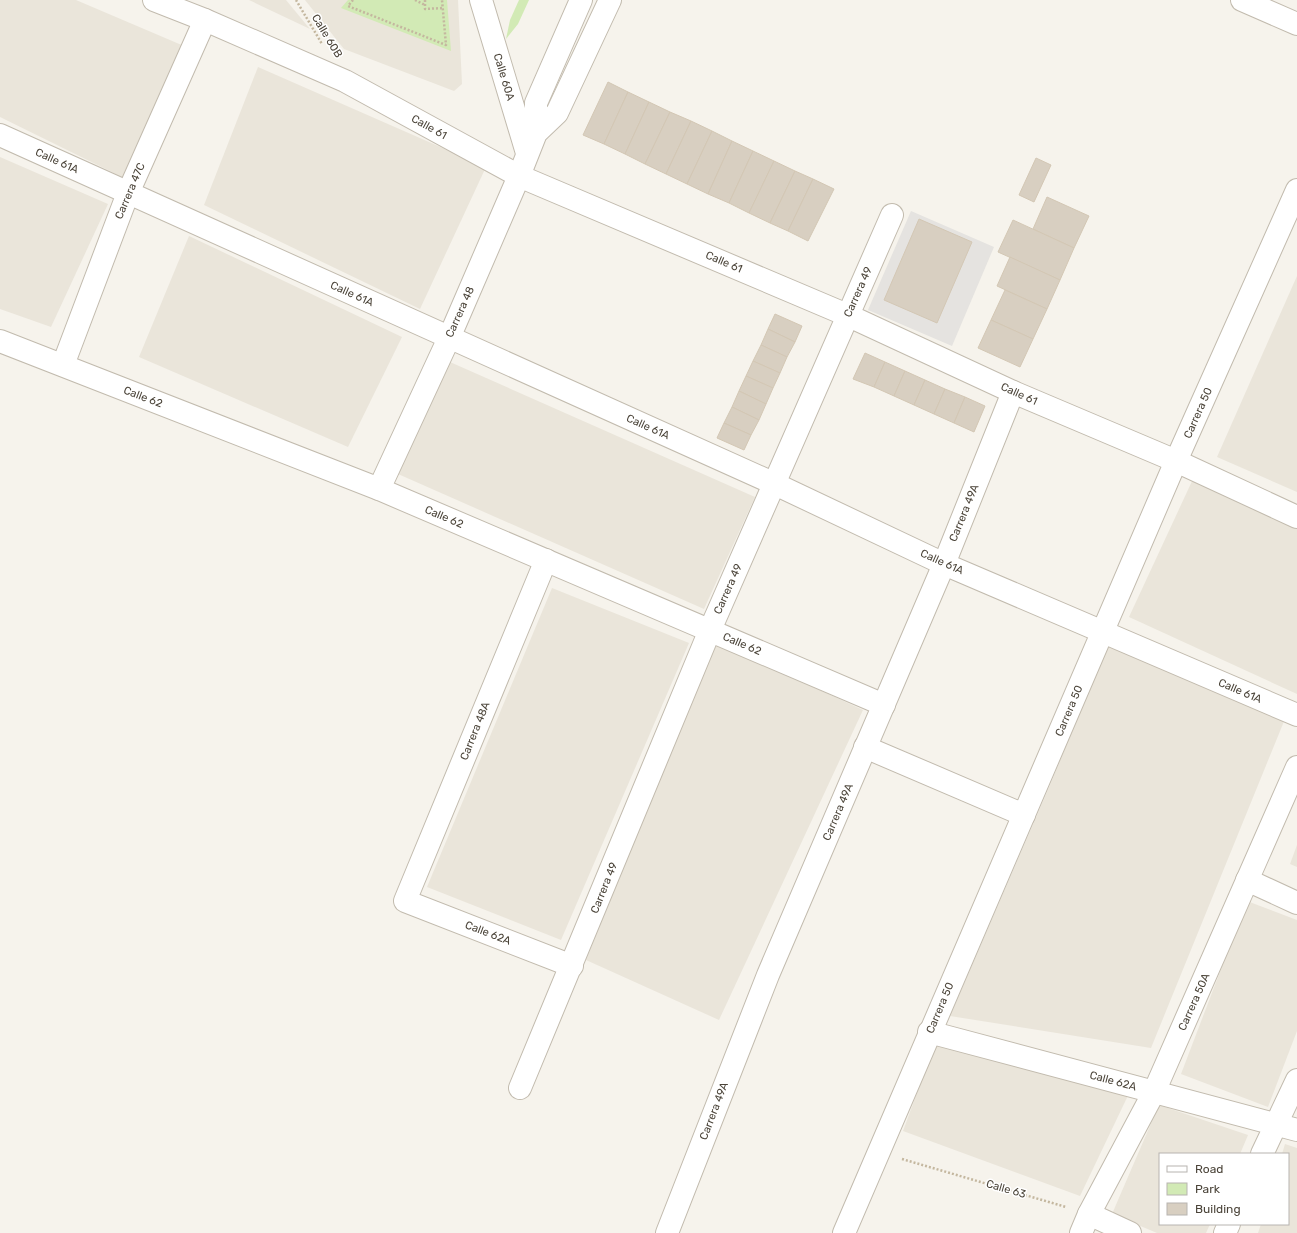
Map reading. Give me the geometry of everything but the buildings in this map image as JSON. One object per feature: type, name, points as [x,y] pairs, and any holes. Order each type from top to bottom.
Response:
[{"type":"street","name":"Calle 61","points":[[154,0],[205,20],[345,81],[519,176],[847,315],[1013,392],[1176,461],[1297,516]]},
{"type":"street","name":"Calle 60A","points":[[480,0],[527,153]]},
{"type":"street","name":"Carrera 48","points":[[379,489],[449,338],[519,176],[536,132],[536,103],[581,0]]},
{"type":"street","name":"Carrera 48","points":[[536,132],[557,113],[610,0]]},
{"type":"street","points":[[1242,0],[1297,24]]},
{"type":"street","name":"Carrera 47C","points":[[62,365],[128,193],[205,20]]},
{"type":"street","name":"Calle 61A","points":[[0,135],[775,484],[944,564],[1297,715]]},
{"type":"street","name":"Carrera 50","points":[[844,1233],[929,1032],[1176,461],[1297,190]]},
{"type":"street","name":"Carrera 49","points":[[520,1088],[572,966],[710,630],[892,215]]},
{"type":"street","name":"Calle 62","points":[[0,341],[379,489],[884,705]]},
{"type":"street","name":"Carrera 49A","points":[[667,1233],[768,975],[944,564],[1013,392]]},
{"type":"street","name":"Carrera 48A","points":[[405,901],[546,560]]},
{"type":"street","points":[[865,748],[1024,815]]},
{"type":"street","name":"Carrera 50A","points":[[1085,1223],[1154,1092],[1297,767]]},
{"type":"street","points":[[1247,880],[1297,903]]},
{"type":"street","name":"Calle 62A","points":[[405,901],[572,966]]},
{"type":"street","name":"Calle 62A","points":[[929,1032],[1297,1130]]},
{"type":"street","points":[[1262,1153],[1297,1080]]},
{"type":"street","points":[[1085,1223],[1130,1233]]},
{"type":"path","name":"Calle 60B","points":[[296,0],[324,47]]},
{"type":"path","points":[[353,0],[348,6],[446,45],[442,0]]},
{"type":"path","points":[[415,0],[425,5]]},
{"type":"path","points":[[425,0],[425,9],[443,8]]},
{"type":"path","name":"Calle 63","points":[[879,1152],[1085,1223]]},
{"type":"shaded area","points":[[0,0],[76,0],[184,46],[124,178],[0,117]]},
{"type":"shaded area","points":[[249,0],[286,0],[310,29]]},
{"type":"shaded area","points":[[305,0],[458,0],[462,84],[454,91],[344,49]]},
{"type":"shaded area","points":[[258,67],[486,167],[420,309],[204,205]]},
{"type":"shaded area","points":[[0,157],[108,204],[51,327],[0,309]]},
{"type":"shaded area","points":[[911,211],[994,247],[952,346],[868,310]]},
{"type":"shaded area","points":[[189,236],[402,337],[348,447],[139,357]]},
{"type":"shaded area","points":[[1297,276],[1297,492],[1217,457]]},
{"type":"shaded area","points":[[450,362],[755,497],[704,609],[398,474]]},
{"type":"shaded area","points":[[1193,479],[1297,526],[1297,694],[1129,617]]},
{"type":"shaded area","points":[[552,588],[689,643],[561,940],[427,887]]},
{"type":"shaded area","points":[[1111,636],[1289,709],[1151,1048],[950,1016],[1050,785]]},
{"type":"shaded area","points":[[714,641],[863,710],[719,1020],[586,960]]},
{"type":"shaded area","points":[[1297,845],[1297,867],[1290,864]]},
{"type":"shaded area","points":[[1247,901],[1297,920],[1297,1031],[1268,1107],[1181,1074]]},
{"type":"shaded area","points":[[936,1041],[1134,1083],[1080,1196],[903,1131]]},
{"type":"shaded area","points":[[1159,1105],[1248,1135],[1240,1153],[1159,1153],[1159,1225],[1210,1225],[1206,1233],[1157,1233],[1112,1214]]},
{"type":"shaded area","points":[[1285,1144],[1297,1148],[1297,1233],[1258,1233],[1261,1225],[1289,1225],[1289,1153],[1282,1153]]},
{"type":"green space","points":[[348,0],[447,0],[451,51],[341,8]]},
{"type":"green space","points":[[519,0],[529,0],[518,24],[506,39],[510,20]]}]
